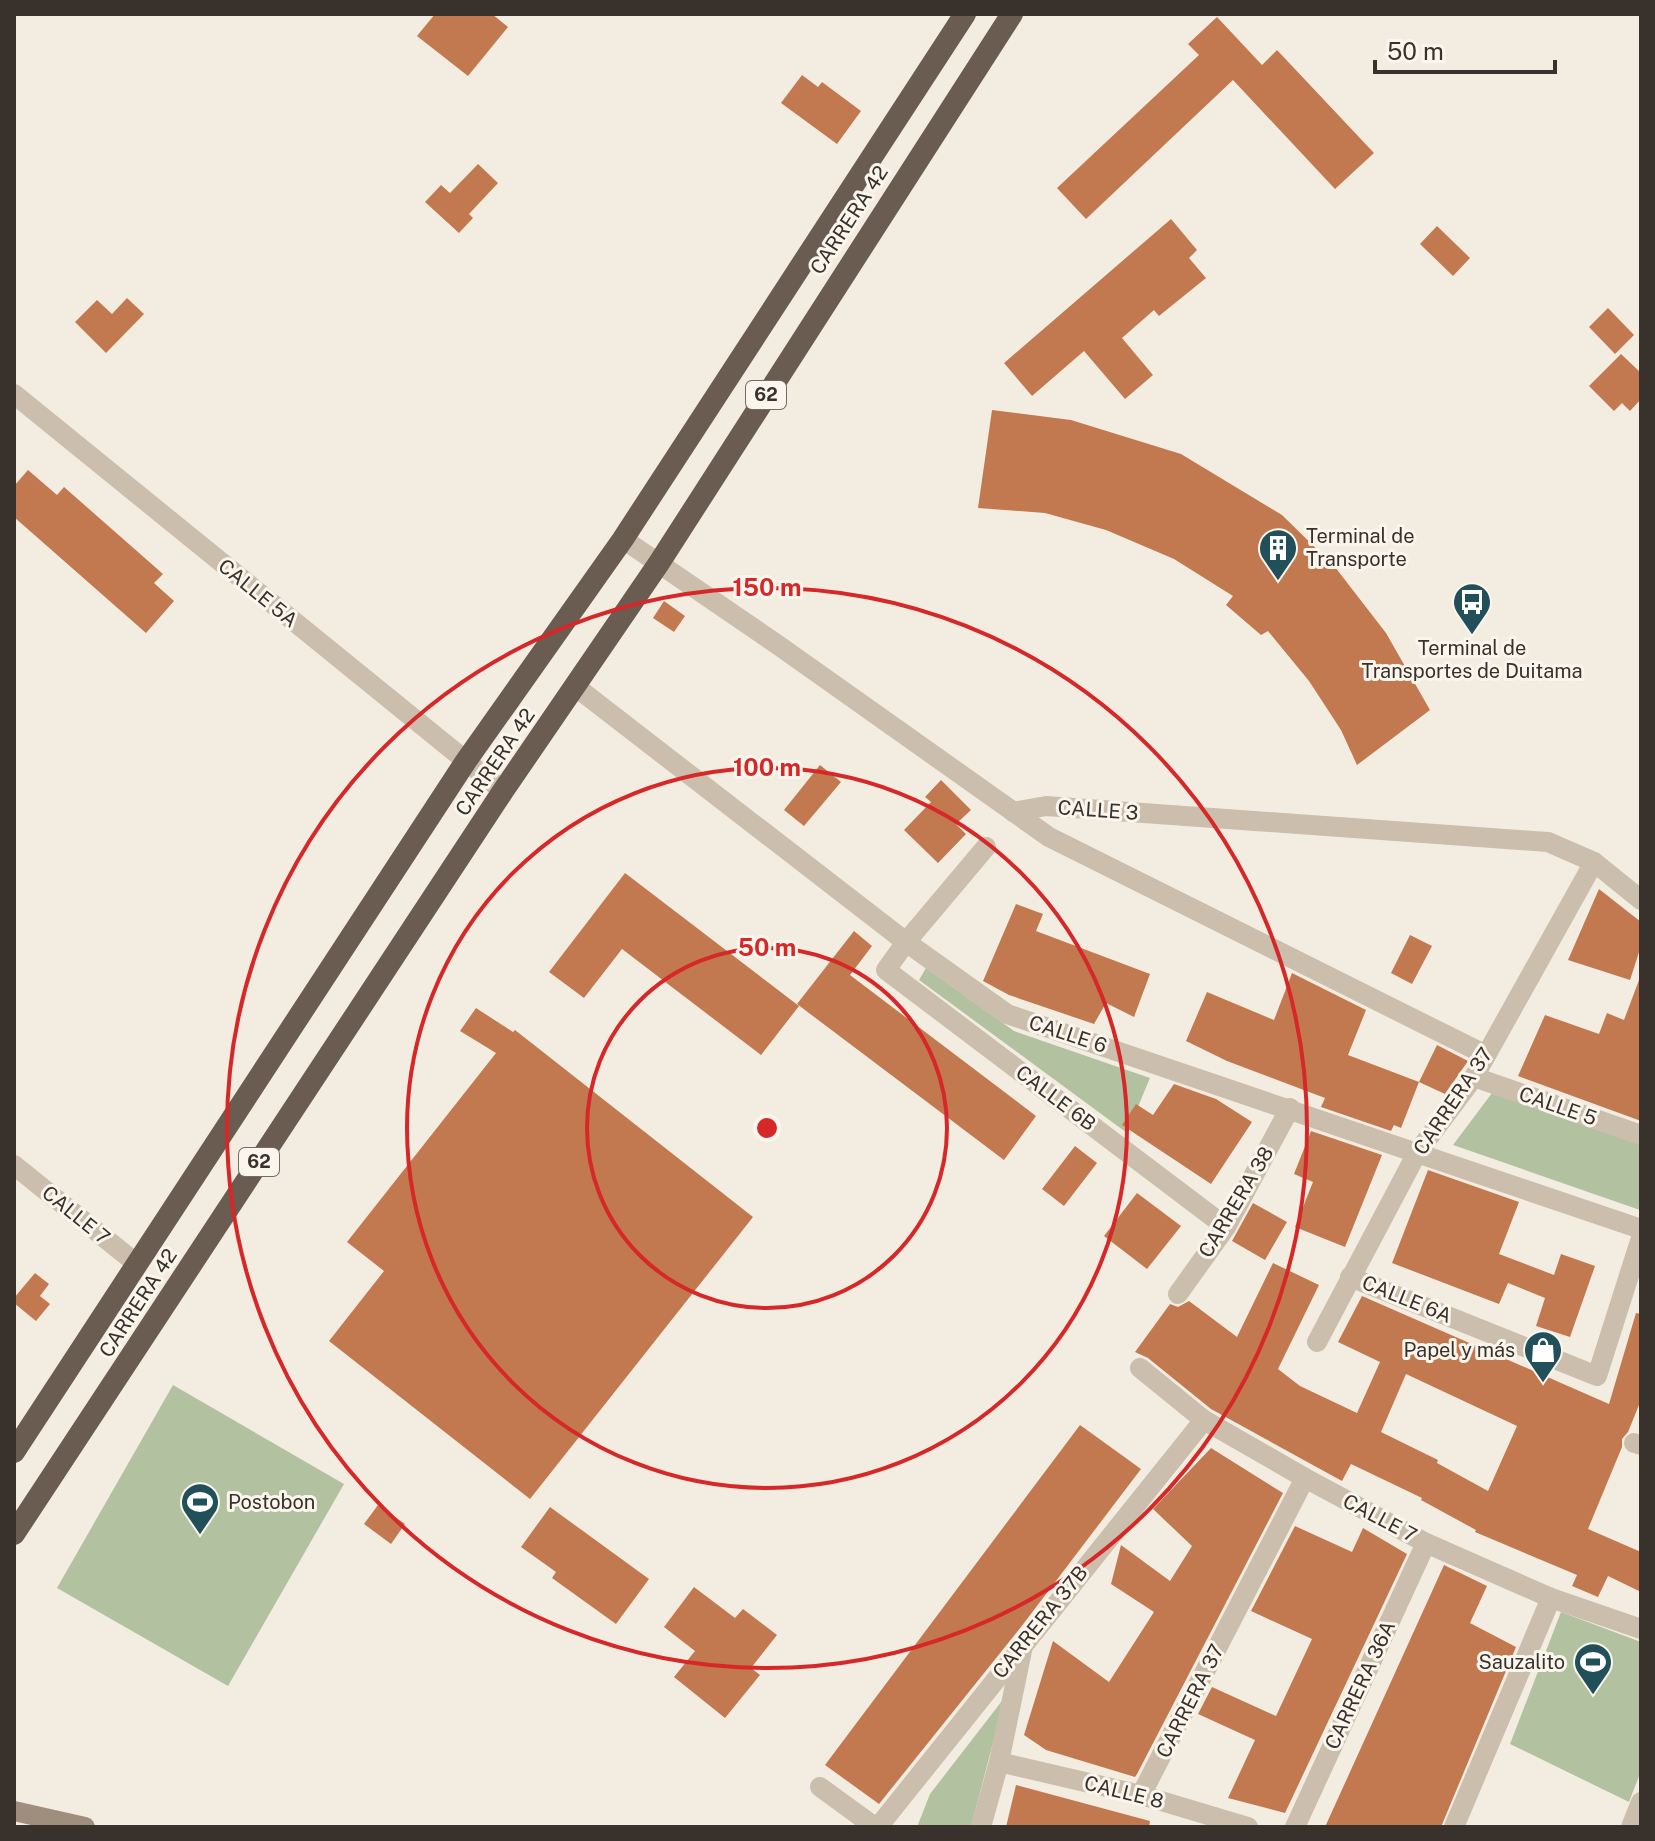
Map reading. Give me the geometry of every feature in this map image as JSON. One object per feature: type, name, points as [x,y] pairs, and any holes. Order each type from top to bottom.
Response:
[{"type":"highway","name":"CARRERA 42","points":[[14,1452],[466,761],[623,539],[965,14]]},
{"type":"highway","name":"CARRERA 42","points":[[14,1534],[503,791],[659,563],[1012,14]]},
{"type":"main road","points":[[14,1811],[85,1827]]},
{"type":"street","name":"CALLE 5A","points":[[14,394],[503,791]]},
{"type":"street","points":[[623,539],[1049,837],[1486,1055]]},
{"type":"street","name":"CALLE 6","points":[[576,687],[906,942],[1007,1014],[1641,1229]]},
{"type":"street","name":"CALLE 3","points":[[1013,812],[1046,806],[1548,842],[1594,862],[1641,900]]},
{"type":"street","points":[[906,942],[986,847]]},
{"type":"street","name":"CARRERA 37","points":[[1317,1342],[1417,1153],[1474,1077],[1594,862]]},
{"type":"street","name":"CALLE 6B","points":[[906,942],[886,970],[1226,1227]]},
{"type":"street","name":"CALLE 5","points":[[1474,1077],[1641,1135]]},
{"type":"street","name":"CARRERA 38","points":[[1178,1294],[1226,1227],[1290,1108]]},
{"type":"street","name":"CALLE 7","points":[[14,1165],[137,1264]]},
{"type":"street","name":"CALLE 6A","points":[[1350,1277],[1597,1376],[1641,1238]]},
{"type":"street","name":"CALLE 7","points":[[1140,1368],[1204,1420],[1426,1543],[1551,1598],[1641,1629]]},
{"type":"street","name":"CARRERA 37B","points":[[876,1827],[1204,1420]]},
{"type":"street","name":"CARRERA 37","points":[[1141,1795],[1305,1478]]},
{"type":"street","name":"CARRERA 36A","points":[[1295,1827],[1426,1543]]},
{"type":"street","points":[[1454,1827],[1551,1598]]},
{"type":"street","points":[[981,1827],[999,1762],[1024,1642]]},
{"type":"street","name":"CALLE 8","points":[[999,1762],[1141,1795],[1248,1827]]},
{"type":"street","points":[[820,1787],[876,1827]]},
{"type":"street","points":[[1631,1827],[1641,1802]]},
{"type":"green space","points":[[926,968],[1014,1031],[1150,1078],[1127,1133],[919,980]]},
{"type":"green space","points":[[1492,1093],[1641,1144],[1640,1210],[1453,1145]]},
{"type":"green space","name":"Postobon","points":[[173,1385],[344,1484],[228,1686],[57,1588]]},
{"type":"green space","name":"Sauzalito","points":[[1561,1612],[1641,1642],[1641,1771],[1629,1802],[1510,1744]]},
{"type":"green space","points":[[1005,1697],[971,1827],[917,1827],[930,1794]]},
{"type":"building","points":[[435,14],[492,14],[508,27],[468,76],[417,36]]},
{"type":"building","points":[[1217,17],[1262,65],[1277,50],[1374,153],[1335,189],[1233,80],[1086,219],[1057,188],[1199,55],[1188,44]]},
{"type":"building","points":[[802,75],[818,87],[822,82],[861,111],[837,144],[781,103]]},
{"type":"building","points":[[478,164],[498,183],[469,214],[473,218],[459,233],[425,202],[441,185],[450,193]]},
{"type":"building","points":[[1171,219],[1197,250],[1189,258],[1206,278],[1159,316],[1154,310],[1122,338],[1153,375],[1125,399],[1084,351],[1032,396],[1004,363]]},
{"type":"building","points":[[1437,226],[1470,258],[1453,276],[1420,244]]},
{"type":"building","points":[[127,298],[144,314],[106,353],[75,322],[97,300],[112,314]]},
{"type":"building","points":[[1608,308],[1634,335],[1615,354],[1589,327]]},
{"type":"building","points":[[1621,354],[1641,373],[1641,399],[1630,411],[1622,403],[1614,411],[1589,386]]},
{"type":"building","name":"Terminal de Transporte","points":[[992,410],[1071,420],[1181,454],[1282,515],[1335,567],[1386,633],[1430,710],[1357,765],[1341,730],[1309,681],[1268,631],[1261,635],[1226,605],[1233,596],[1174,559],[1106,530],[1045,513],[978,508]]},
{"type":"building","points":[[28,470],[57,495],[64,487],[163,574],[154,583],[174,601],[146,633],[14,517],[14,486]]},
{"type":"building","points":[[664,601],[685,616],[674,632],[653,618]]},
{"type":"building","points":[[820,765],[841,782],[804,826],[784,810]]},
{"type":"building","points":[[941,780],[971,810],[956,824],[966,834],[938,863],[904,830],[931,802],[925,797]]},
{"type":"building","points":[[625,873],[799,1006],[761,1055],[622,949],[584,998],[549,972]]},
{"type":"building","points":[[1599,889],[1641,922],[1641,946],[1630,980],[1568,960]]},
{"type":"building","points":[[1016,904],[1043,914],[1036,931],[1150,974],[1134,1017],[1106,1003],[1094,1024],[1009,995],[983,981]]},
{"type":"building","points":[[854,931],[872,946],[850,975],[1036,1116],[1004,1160],[797,1004]]},
{"type":"building","points":[[1410,935],[1432,946],[1412,984],[1391,973]]},
{"type":"building","points":[[1292,973],[1366,1010],[1348,1055],[1419,1082],[1401,1128],[1394,1125],[1391,1131],[1321,1107],[1325,1098],[1227,1061],[1186,1041],[1207,992],[1274,1020]]},
{"type":"building","points":[[1639,980],[1641,1121],[1518,1076],[1545,1015],[1599,1034],[1607,1013],[1624,1020]]},
{"type":"building","points":[[476,1008],[513,1032],[515,1030],[753,1217],[530,1499],[329,1341],[384,1271],[347,1242],[496,1053],[460,1031]]},
{"type":"building","points":[[1437,1045],[1468,1061],[1445,1094],[1419,1082]]},
{"type":"building","points":[[1174,1084],[1216,1099],[1252,1122],[1211,1184],[1122,1125],[1136,1104],[1153,1115]]},
{"type":"building","points":[[1311,1131],[1382,1155],[1345,1247],[1295,1227],[1313,1182],[1294,1174]]},
{"type":"building","points":[[1075,1146],[1097,1163],[1064,1206],[1042,1189]]},
{"type":"building","points":[[1428,1170],[1519,1202],[1499,1254],[1554,1275],[1561,1254],[1595,1266],[1570,1337],[1536,1326],[1545,1298],[1508,1283],[1499,1304],[1392,1263]]},
{"type":"building","points":[[1137,1193],[1181,1226],[1147,1269],[1104,1236]]},
{"type":"building","points":[[1253,1203],[1287,1222],[1265,1260],[1232,1241]]},
{"type":"building","points":[[1273,1263],[1319,1285],[1278,1369],[1300,1386],[1357,1413],[1380,1362],[1338,1342],[1362,1296],[1609,1404],[1636,1313],[1641,1314],[1641,1400],[1622,1439],[1622,1447],[1588,1529],[1641,1552],[1641,1592],[1608,1576],[1598,1597],[1572,1586],[1577,1575],[1475,1532],[1422,1498],[1351,1464],[1342,1481],[1211,1409],[1148,1358],[1135,1352],[1170,1304],[1178,1307],[1189,1301],[1237,1337]],"holes":[[[1406,1374],[1517,1426],[1488,1491],[1437,1463],[1438,1460],[1381,1432]]]},
{"type":"building","points":[[35,1273],[49,1284],[40,1296],[50,1304],[36,1321],[14,1303],[14,1298]]},
{"type":"building","points":[[1080,1425],[1141,1469],[1021,1627],[879,1804],[825,1765]]},
{"type":"building","points":[[1211,1448],[1283,1493],[1137,1774],[1135,1777],[1046,1750],[1024,1735],[1053,1641],[1109,1682],[1154,1612],[1111,1584],[1121,1545],[1170,1581],[1192,1546],[1153,1509]]},
{"type":"building","points":[[378,1505],[405,1524],[391,1544],[364,1524]]},
{"type":"building","points":[[550,1507],[649,1579],[616,1624],[552,1578],[556,1572],[521,1547]]},
{"type":"building","points":[[1295,1526],[1352,1552],[1363,1528],[1407,1554],[1285,1813],[1228,1798],[1255,1740],[1198,1714],[1212,1687],[1276,1716],[1312,1639],[1251,1611]]},
{"type":"building","points":[[1444,1565],[1487,1586],[1470,1623],[1516,1647],[1441,1827],[1325,1827]]},
{"type":"building","points":[[694,1587],[735,1618],[743,1609],[777,1635],[751,1668],[760,1675],[725,1718],[674,1677],[695,1651],[664,1627]]},
{"type":"building","points":[[1016,1785],[1150,1821],[1149,1827],[1006,1827]]},
{"type":"place","name":"Terminal de Transporte","points":[[1278,582]]},
{"type":"place","name":"Terminal de Transportes de Duitama","points":[[1472,636]]},
{"type":"place","name":"Papel y más","points":[[1543,1384]]},
{"type":"place","name":"Postobon","points":[[200,1536]]},
{"type":"place","name":"Sauzalito","points":[[1593,1696]]}]
